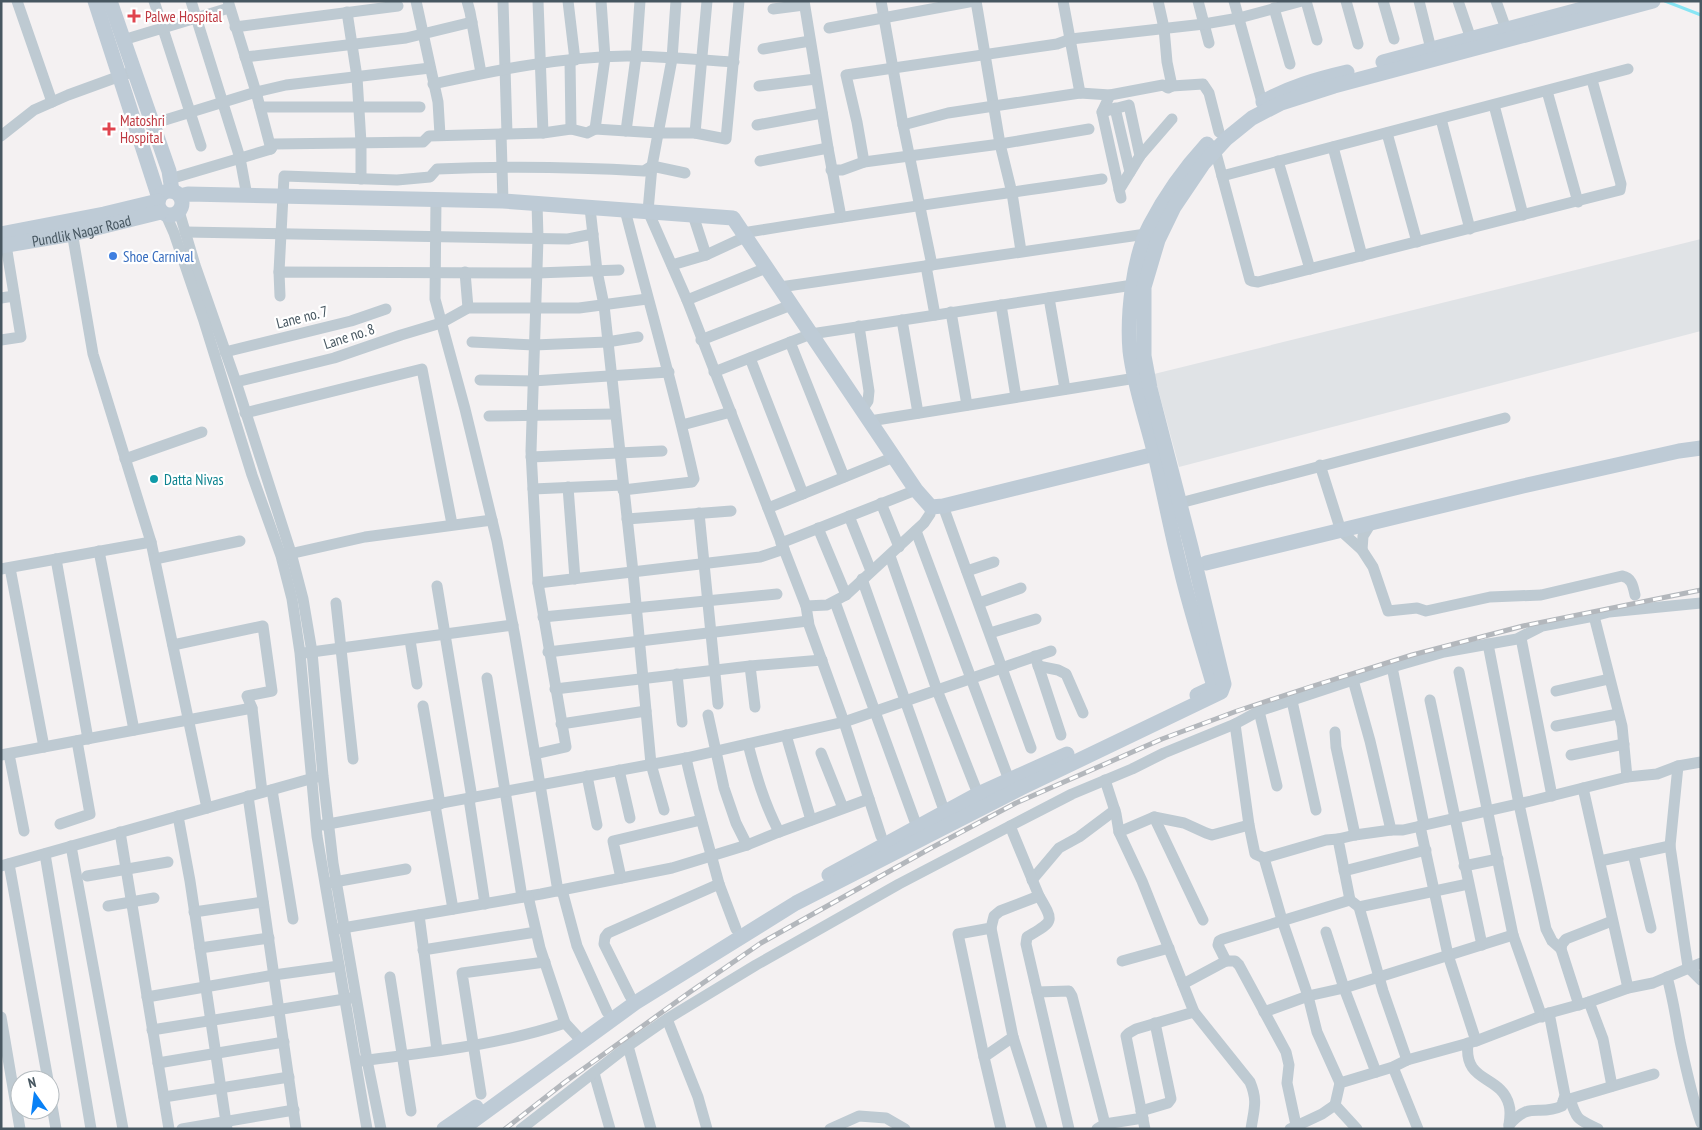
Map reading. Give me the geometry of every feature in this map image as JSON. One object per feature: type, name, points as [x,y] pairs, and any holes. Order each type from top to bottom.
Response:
[{"type":"street","points":[[17,1],[52,102]]},
{"type":"street","points":[[95,1],[152,124],[174,233],[236,382],[286,554],[300,653],[316,825],[356,997],[381,1129]]},
{"type":"street","points":[[110,1],[123,40],[127,73],[168,200],[185,232],[252,475],[303,599],[312,652],[328,825],[331,883]]},
{"type":"street","points":[[154,1],[201,146]]},
{"type":"street","points":[[191,1],[240,158],[248,196]]},
{"type":"street","points":[[416,1],[438,102],[440,135]]},
{"type":"street","points":[[467,1],[481,74]]},
{"type":"street","points":[[503,1],[505,69],[502,166],[503,201]]},
{"type":"street","points":[[538,1],[543,133]]},
{"type":"street","points":[[568,1],[572,60],[571,129]]},
{"type":"street","points":[[595,129],[605,58],[601,1]]},
{"type":"street","points":[[626,131],[636,57],[640,1]]},
{"type":"street","points":[[676,1],[672,58],[652,166],[648,211],[687,300],[806,606],[808,622],[844,722],[881,836]]},
{"type":"street","points":[[694,133],[707,1]]},
{"type":"street","points":[[168,200],[240,158],[272,149],[274,144],[423,142],[428,136],[543,133],[571,129],[587,133],[595,129],[694,133],[726,139],[739,1]]},
{"type":"street","points":[[881,1],[909,156],[921,206],[935,315]]},
{"type":"street","points":[[829,28],[975,1],[1000,144],[1012,193],[1021,252]]},
{"type":"street","points":[[1063,1],[1080,93]]},
{"type":"street","points":[[1158,1],[1164,28],[1167,62],[1172,86]]},
{"type":"street","points":[[1198,1],[1209,43]]},
{"type":"street","points":[[1234,1],[1262,102]]},
{"type":"street","points":[[864,162],[846,75],[1057,44],[1070,39],[1204,24],[1239,18],[1302,1]]},
{"type":"street","points":[[1306,1],[1317,40]]},
{"type":"street","points":[[1346,1],[1358,44]]},
{"type":"street","points":[[1383,1],[1394,39]]},
{"type":"street","points":[[1420,1],[1431,49]]},
{"type":"street","points":[[1458,1],[1471,39]]},
{"type":"street","points":[[1496,1],[1506,29]]},
{"type":"street","points":[[462,1129],[635,1003],[796,903],[1224,684],[1161,453],[1144,356],[1133,285],[1140,252],[1149,226],[1191,162],[1246,110],[1277,94],[1306,82],[1612,1]]},
{"type":"street","points":[[773,9],[804,3],[841,217]]},
{"type":"street","points":[[1215,141],[1226,139],[1252,118],[1282,103],[1334,86],[1642,3]]},
{"type":"street","points":[[123,40],[196,18],[229,5],[272,149]]},
{"type":"street","points":[[235,26],[398,6]]},
{"type":"street","points":[[1274,8],[1290,64]]},
{"type":"street","points":[[347,12],[357,77],[361,179]]},
{"type":"street","points":[[245,57],[406,38],[472,22]]},
{"type":"street","points":[[763,49],[810,42]]},
{"type":"street","points":[[433,84],[505,69],[572,60],[636,57],[734,62]]},
{"type":"street","points":[[152,124],[256,92],[286,85],[430,68]]},
{"type":"street","points":[[1222,176],[1547,92],[1628,69]]},
{"type":"street","points":[[1,136],[34,110],[68,94],[127,73]]},
{"type":"street","points":[[759,86],[816,79]]},
{"type":"street","points":[[903,125],[948,113],[1080,93],[1110,95],[1163,85],[1168,88],[1172,86],[1203,84],[1209,93],[1222,176],[1252,282],[1258,282],[1616,192],[1621,187],[1592,80]]},
{"type":"street","points":[[1547,92],[1578,202]]},
{"type":"street","points":[[1110,95],[1102,112],[1120,194],[1140,156],[1172,119]]},
{"type":"street","points":[[1102,112],[1129,105],[1140,156]]},
{"type":"street","points":[[1494,105],[1523,215]]},
{"type":"street","points":[[260,107],[420,107]]},
{"type":"street","points":[[1115,108],[1130,172]]},
{"type":"street","points":[[757,125],[822,113]]},
{"type":"street","points":[[1441,119],[1470,229]]},
{"type":"street","points":[[832,170],[842,170],[864,162],[1000,144],[1089,128]]},
{"type":"street","points":[[1388,133],[1417,242]]},
{"type":"street","points":[[1191,565],[1180,503],[1136,378],[1130,352],[1137,308],[1158,240],[1174,207],[1203,164],[1215,141]]},
{"type":"street","points":[[1333,147],[1362,256]]},
{"type":"street","points":[[760,161],[828,148]]},
{"type":"street","points":[[1278,162],[1310,269]]},
{"type":"street","points":[[280,296],[279,272],[284,176],[397,180],[430,177],[436,169],[502,166],[644,171],[652,166],[685,173]]},
{"type":"street","points":[[672,265],[706,255],[744,235],[841,217],[1102,179]]},
{"type":"street","name":"Pundlik Nagar Road","points":[[3,242],[71,227],[104,214],[188,194],[503,201],[648,211],[733,218],[744,235]]},
{"type":"street","points":[[436,199],[435,299],[465,409],[492,520],[560,890],[577,946],[607,1012]]},
{"type":"street","points":[[535,754],[566,747],[548,652],[538,583],[531,457],[538,238],[537,203]]},
{"type":"street","points":[[590,208],[597,271],[604,305],[652,764],[664,810]]},
{"type":"street","points":[[533,489],[568,487],[623,488],[693,481],[669,372],[659,344],[625,210]]},
{"type":"street","points":[[693,215],[706,255]]},
{"type":"street","points":[[71,227],[93,354],[151,542],[207,808]]},
{"type":"street","points":[[185,232],[568,239],[593,234]]},
{"type":"street","points":[[780,287],[1146,234]]},
{"type":"street","points":[[744,235],[916,490],[937,506],[967,571],[1030,748]]},
{"type":"street","points":[[1,340],[21,337],[3,242]]},
{"type":"street","points":[[687,300],[766,268]]},
{"type":"street","points":[[279,272],[536,273],[618,270]]},
{"type":"street","points":[[465,272],[468,308],[579,308],[648,299]]},
{"type":"street","points":[[714,372],[811,334],[1133,285]]},
{"type":"street","points":[[1,298],[14,296]]},
{"type":"street","points":[[1049,298],[1065,389]]},
{"type":"street","points":[[701,340],[792,305]]},
{"type":"street","points":[[1001,305],[1016,397]]},
{"type":"street","name":"Lane no. 7","points":[[225,352],[351,321],[386,308]]},
{"type":"street","name":"Lane no. 8","points":[[236,382],[334,358],[442,323],[468,308]]},
{"type":"street","points":[[951,312],[967,405]]},
{"type":"street","points":[[902,320],[918,413]]},
{"type":"street","points":[[859,326],[869,391],[866,416]]},
{"type":"street","points":[[472,342],[534,345],[607,342],[638,337]]},
{"type":"street","points":[[790,342],[844,477]]},
{"type":"street","points":[[750,358],[802,494]]},
{"type":"street","points":[[245,413],[422,369],[452,524]]},
{"type":"street","points":[[480,380],[533,381],[669,372]]},
{"type":"street","points":[[866,416],[918,413],[1136,378]]},
{"type":"street","points":[[682,425],[731,412]]},
{"type":"street","points":[[489,416],[532,417],[615,414]]},
{"type":"street","points":[[1180,503],[1505,418]]},
{"type":"street","points":[[125,458],[202,432]]},
{"type":"street","points":[[1191,565],[1650,457],[1701,448]]},
{"type":"street","points":[[531,457],[662,451]]},
{"type":"street","points":[[806,606],[827,605],[846,595],[890,556],[937,506],[1161,453]]},
{"type":"street","points":[[768,508],[894,457]]},
{"type":"street","points":[[1320,466],[1341,531],[1362,550],[1373,567],[1388,611],[1418,608],[1426,611],[1490,597],[1541,595],[1622,576],[1627,577],[1632,583],[1636,602]]},
{"type":"street","points":[[568,487],[575,579]]},
{"type":"street","points":[[538,583],[760,557],[818,528],[916,490]]},
{"type":"street","points":[[881,503],[899,547]]},
{"type":"street","points":[[627,519],[732,511]]},
{"type":"street","points":[[698,513],[718,704]]},
{"type":"street","points":[[849,516],[906,701],[945,813]]},
{"type":"street","points":[[286,554],[365,536],[492,520]]},
{"type":"street","points":[[1362,550],[1363,536],[1371,523]]},
{"type":"street","points":[[818,528],[846,595]]},
{"type":"street","points":[[916,530],[1009,780]]},
{"type":"street","points":[[155,559],[240,541]]},
{"type":"street","points":[[44,747],[6,568],[151,542]]},
{"type":"street","points":[[99,551],[134,730]]},
{"type":"street","points":[[890,556],[937,690],[978,794]]},
{"type":"street","points":[[56,559],[83,740],[90,814],[60,824]]},
{"type":"street","points":[[967,571],[994,562]]},
{"type":"street","points":[[437,586],[486,904]]},
{"type":"street","points":[[978,603],[1021,588]]},
{"type":"street","points":[[543,617],[777,594]]},
{"type":"street","points":[[835,602],[917,826]]},
{"type":"street","points":[[521,1129],[537,1123],[594,1073],[667,1019],[756,965],[899,884],[1072,794],[1235,724],[1259,711],[1392,667],[1444,652],[1521,638],[1542,626],[1594,616],[1636,602],[1701,603]]},
{"type":"street","points":[[336,603],[353,759]]},
{"type":"street","points":[[1594,616],[1622,726],[1626,777]]},
{"type":"street","points":[[990,633],[1036,619]]},
{"type":"street","points":[[548,652],[808,622]]},
{"type":"street","points":[[173,645],[263,626],[272,691],[247,696],[252,708],[293,919]]},
{"type":"street","points":[[300,653],[513,626]]},
{"type":"street","points":[[1521,638],[1552,796]]},
{"type":"street","points":[[410,640],[417,684]]},
{"type":"street","points":[[1488,644],[1518,804],[1546,929],[1552,941],[1561,948],[1584,1004],[1603,1039],[1612,1086]]},
{"type":"street","points":[[316,825],[328,825],[686,758],[844,722],[1002,668],[1036,661],[1051,651]]},
{"type":"street","points":[[555,689],[750,666],[822,660]]},
{"type":"street","points":[[1036,661],[1066,674],[1083,713]]},
{"type":"street","points":[[1036,661],[1062,735]]},
{"type":"street","points":[[750,666],[755,707]]},
{"type":"street","points":[[1392,667],[1434,890],[1448,955],[1472,1042],[1467,1054],[1472,1068],[1503,1092],[1507,1098],[1510,1111],[1509,1127]]},
{"type":"street","points":[[1459,672],[1513,935],[1545,1015],[1567,1100],[1578,1119],[1598,1129]]},
{"type":"street","points":[[677,674],[682,722]]},
{"type":"street","points":[[487,678],[525,897],[565,1023],[577,1036]]},
{"type":"street","points":[[1556,691],[1609,679]]},
{"type":"street","points":[[1353,680],[1391,830]]},
{"type":"street","points":[[444,1129],[577,1036],[630,996],[789,897],[978,794],[1212,688],[1217,688]]},
{"type":"street","points":[[1430,700],[1482,945]]},
{"type":"street","points":[[1292,701],[1316,810]]},
{"type":"street","points":[[423,706],[453,909]]},
{"type":"street","points":[[24,831],[5,754],[252,708]]},
{"type":"street","points":[[562,724],[646,711]]},
{"type":"street","points":[[1259,711],[1277,786]]},
{"type":"street","points":[[1556,726],[1618,714]]},
{"type":"street","points":[[708,715],[724,788],[736,823],[747,845]]},
{"type":"street","points":[[1235,724],[1249,825],[1255,854],[1264,858],[1326,840],[1422,825],[1518,804],[1626,777],[1657,774],[1678,766],[1701,762]]},
{"type":"street","points":[[1335,732],[1336,747],[1355,835]]},
{"type":"street","points":[[786,735],[811,820]]},
{"type":"street","points":[[748,744],[757,781],[779,832]]},
{"type":"street","points":[[1571,755],[1624,744]]},
{"type":"street","points":[[821,753],[843,808]]},
{"type":"street","points":[[686,758],[719,884],[736,929]]},
{"type":"street","points":[[1678,766],[1670,846],[1688,968],[1701,980]]},
{"type":"street","points":[[619,770],[630,818]]},
{"type":"street","points":[[46,1070],[5,865],[323,776]]},
{"type":"street","points":[[587,776],[597,825]]},
{"type":"street","points":[[1105,780],[1115,810],[1119,832],[1142,882],[1194,1012],[1250,1082],[1256,1099],[1250,1129]]},
{"type":"street","points":[[1583,788],[1628,988]]},
{"type":"street","points":[[248,796],[296,1129]]},
{"type":"street","points":[[339,929],[525,897],[672,868],[747,845],[869,799]]},
{"type":"street","points":[[1032,880],[1058,848],[1079,837],[1115,810]]},
{"type":"street","points":[[178,816],[227,1125]]},
{"type":"street","points":[[1119,832],[1154,817],[1184,823],[1212,834],[1249,825]]},
{"type":"street","points":[[1154,817],[1203,920]]},
{"type":"street","points":[[621,878],[613,841],[702,820]]},
{"type":"street","points":[[1010,826],[1039,896],[1050,914],[1047,924],[1027,936],[1026,944],[1069,1129]]},
{"type":"street","points":[[120,832],[169,1129]]},
{"type":"street","points":[[1338,839],[1344,871],[1407,1060]]},
{"type":"street","points":[[71,846],[123,1129]]},
{"type":"street","points":[[1600,861],[1670,846]]},
{"type":"street","points":[[1344,871],[1426,850]]},
{"type":"street","points":[[45,854],[91,1129]]},
{"type":"street","points":[[1633,854],[1651,928]]},
{"type":"street","points":[[1183,984],[1226,961],[1235,961],[1239,965],[1286,1052],[1288,1060],[1287,1083],[1293,1127],[1322,1114],[1335,1105],[1340,1083],[1317,1032],[1308,996],[1282,920],[1264,858]]},
{"type":"street","points":[[1464,866],[1498,859]]},
{"type":"street","points":[[87,876],[168,862]]},
{"type":"street","points":[[331,883],[406,869]]},
{"type":"street","points":[[630,996],[604,944],[605,936],[719,884]]},
{"type":"street","points":[[1226,961],[1218,945],[1219,941],[1282,920],[1354,903],[1468,884]]},
{"type":"street","points":[[1039,896],[1000,911],[994,916],[991,928],[1013,1037],[1042,1129]]},
{"type":"street","points":[[108,906],[154,898]]},
{"type":"street","points":[[194,912],[263,902]]},
{"type":"street","points":[[419,915],[437,1050]]},
{"type":"street","points":[[1561,948],[1566,939],[1612,921]]},
{"type":"street","points":[[991,928],[958,934],[1001,1129]]},
{"type":"street","points":[[339,929],[339,966],[367,1129]]},
{"type":"street","points":[[423,950],[536,932]]},
{"type":"street","points":[[1326,932],[1344,988],[1376,1072]]},
{"type":"street","points":[[1264,1012],[1308,996],[1344,988],[1513,935]]},
{"type":"street","points":[[200,948],[269,938]]},
{"type":"street","points":[[1122,961],[1168,948]]},
{"type":"street","points":[[481,1094],[462,973],[545,962]]},
{"type":"street","points":[[1340,1083],[1393,1067],[1407,1060],[1472,1042],[1545,1015],[1584,1004],[1628,988],[1653,983],[1701,963]]},
{"type":"street","points":[[147,997],[339,966]]},
{"type":"street","points":[[390,977],[411,1111]]},
{"type":"street","points":[[1667,977],[1694,1102],[1701,1123]]},
{"type":"street","points":[[1037,992],[1068,991],[1072,996],[1101,1127],[1143,1119],[1168,1103],[1171,1099],[1155,1023]]},
{"type":"street","points":[[152,1030],[356,997]]},
{"type":"street","points":[[1143,1119],[1126,1036],[1129,1032],[1136,1029],[1194,1012]]},
{"type":"street","points":[[1,1017],[20,1129]]},
{"type":"street","points":[[667,1019],[698,1097],[707,1129]]},
{"type":"street","points":[[355,1062],[474,1046],[541,1031],[565,1023]]},
{"type":"street","points":[[984,1057],[1013,1037]]},
{"type":"street","points":[[158,1063],[284,1042]]},
{"type":"street","points":[[628,1046],[651,1129]]},
{"type":"street","points":[[1393,1067],[1418,1129]]},
{"type":"street","points":[[594,1073],[610,1129]]},
{"type":"street","points":[[1509,1127],[1519,1114],[1530,1109],[1552,1110],[1562,1106],[1567,1100],[1654,1074]]},
{"type":"street","points":[[164,1097],[289,1077]]},
{"type":"street","points":[[1335,1105],[1357,1129]]},
{"type":"street","points":[[182,1129],[227,1125],[294,1110]]},
{"type":"street","points":[[834,1128],[859,1116],[886,1118],[899,1127]]},
{"type":"shaded area","points":[[1701,239],[1701,331],[1179,467],[1154,374]]},
{"type":"waterway","points":[[1665,1],[1701,15]]},
{"type":"railway","points":[[505,1129],[565,1082],[761,943],[1016,803],[1162,739],[1237,711],[1412,655],[1523,626],[1701,590]]},
{"type":"place","name":"Palwe Hospital","points":[[134,16]]},
{"type":"place","name":"Matoshri Hospital","points":[[109,129]]},
{"type":"place","name":"Shoe Carnival","points":[[113,256]]},
{"type":"place","name":"Datta Nivas","points":[[154,479]]}]
